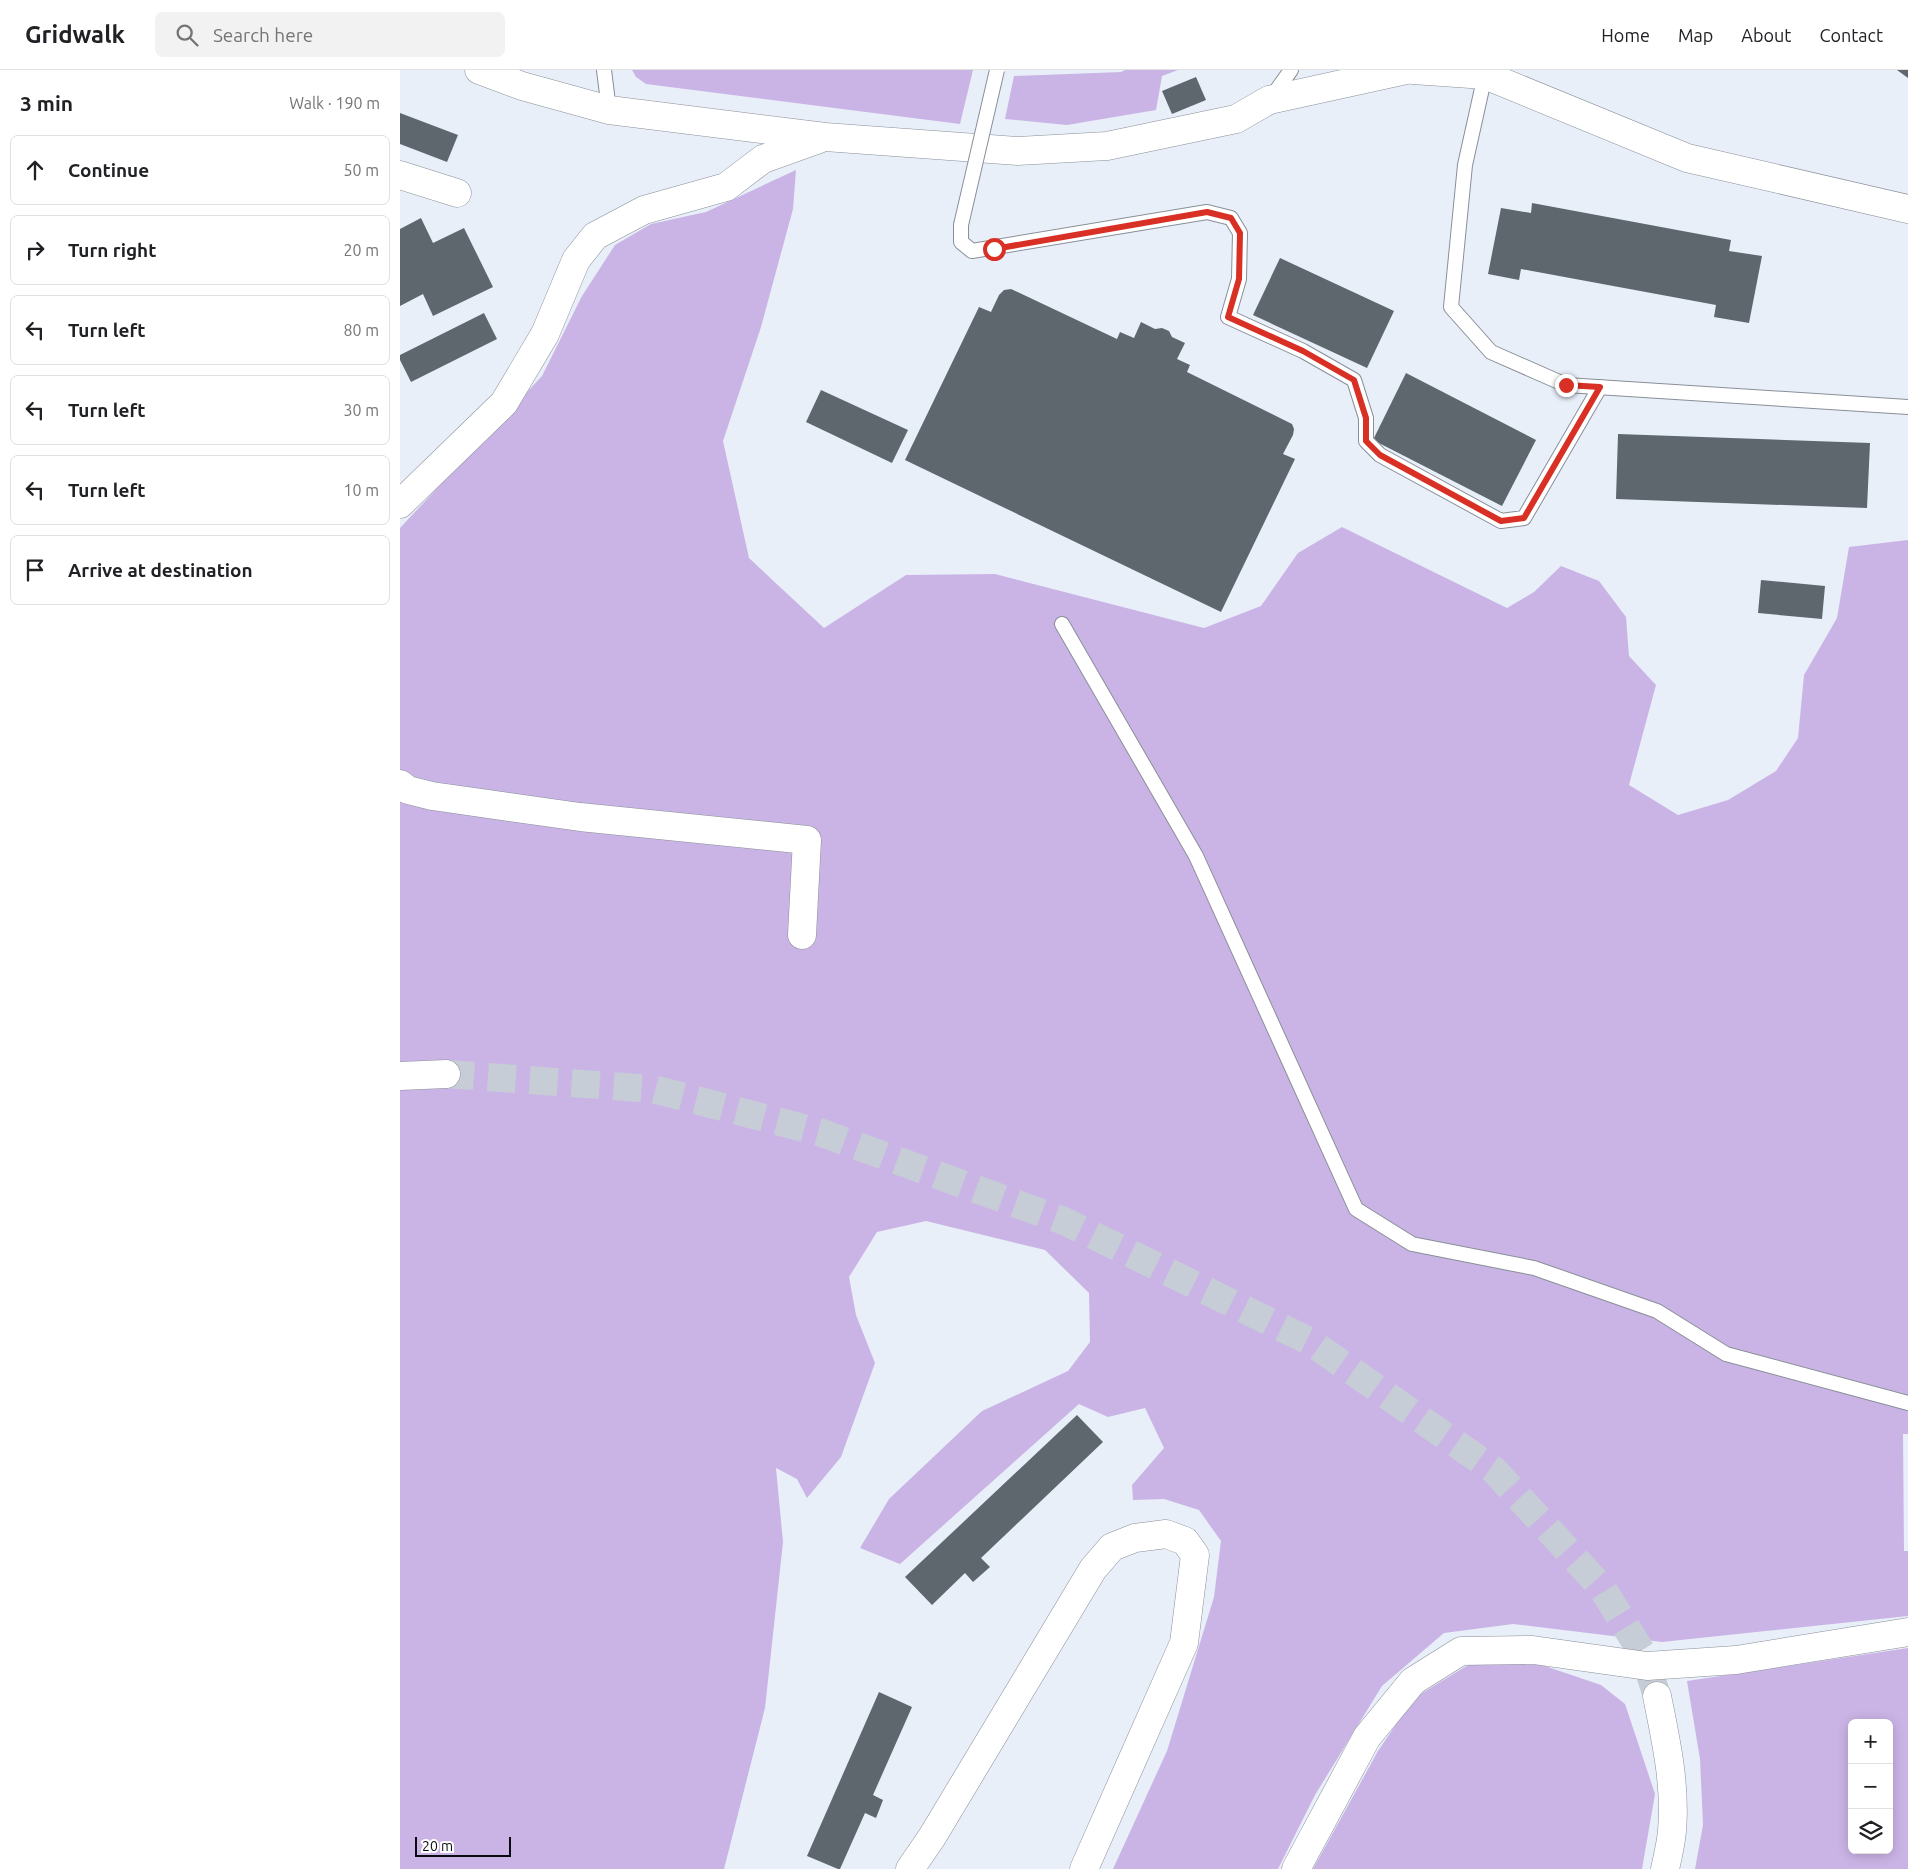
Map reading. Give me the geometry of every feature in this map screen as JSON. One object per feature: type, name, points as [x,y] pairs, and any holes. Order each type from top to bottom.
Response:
[{"type":"street","points":[[479,70],[522,86],[609,110],[825,137],[1018,151],[1107,146],[1236,119],[1269,100],[1406,70]]},
{"type":"street","points":[[1413,70],[1484,72],[1687,158],[1908,209]]},
{"type":"street","points":[[400,504],[504,403],[545,334],[576,260],[595,236],[644,210],[726,187],[763,159],[825,137]]},
{"type":"street","points":[[400,175],[457,193]]},
{"type":"street","points":[[400,784],[408,790],[432,796],[562,814],[807,840],[802,935]]},
{"type":"street","points":[[400,1076],[446,1074]]},
{"type":"street","points":[[910,1869],[932,1837],[1093,1569],[1112,1547],[1135,1538],[1166,1534],[1185,1541],[1194,1555],[1184,1643],[1084,1869]]},
{"type":"street","points":[[1296,1869],[1367,1737],[1413,1681],[1461,1651],[1534,1650],[1647,1666],[1736,1660],[1908,1632]]},
{"type":"street","points":[[1657,1696],[1670,1756],[1674,1798],[1672,1832],[1666,1869]]},
{"type":"lane","points":[[604,70],[609,110]]},
{"type":"lane","points":[[997,70],[961,225],[961,242],[972,251],[1207,212],[1231,218],[1240,233],[1239,279],[1228,317],[1303,351],[1354,380],[1366,418],[1366,441],[1380,455],[1501,521],[1524,518],[1600,387]]},
{"type":"lane","points":[[1269,100],[1291,70]]},
{"type":"lane","points":[[1484,72],[1465,165],[1451,307],[1491,352],[1566,385],[1908,407]]},
{"type":"lane","points":[[1062,624],[1196,856],[1356,1209],[1412,1244],[1534,1268],[1656,1311],[1726,1354],[1908,1403]]},
{"type":"shaded area","points":[[632,70],[973,70],[960,124],[646,84],[636,77]]},
{"type":"shaded area","points":[[1125,70],[1178,70],[1162,76],[1156,110],[1067,125],[1005,119],[1014,76],[1121,72]]},
{"type":"shaded area","points":[[796,170],[793,209],[761,327],[723,441],[749,558],[824,628],[906,575],[995,574],[1204,628],[1261,606],[1298,553],[1342,527],[1507,608],[1534,592],[1561,566],[1599,581],[1626,617],[1629,656],[1656,685],[1629,785],[1678,815],[1728,800],[1776,771],[1798,738],[1804,675],[1837,618],[1849,547],[1908,540],[1908,1434],[1903,1434],[1904,1551],[1908,1551],[1908,1616],[1662,1642],[1513,1624],[1444,1633],[1382,1686],[1315,1795],[1278,1869],[1113,1869],[1167,1751],[1214,1597],[1221,1541],[1199,1510],[1164,1499],[1133,1500],[1132,1485],[1164,1448],[1145,1408],[1108,1417],[1079,1404],[900,1564],[860,1548],[889,1499],[982,1411],[1068,1371],[1090,1342],[1089,1293],[1045,1250],[926,1221],[877,1232],[849,1277],[856,1315],[875,1363],[841,1457],[807,1498],[797,1479],[776,1468],[783,1542],[765,1708],[724,1869],[400,1869],[400,528],[542,376],[582,296],[615,245],[651,224],[706,212]]},
{"type":"shaded area","points":[[1908,1648],[1908,1869],[1695,1869],[1703,1825],[1700,1759],[1687,1681]]},
{"type":"shaded area","points":[[1533,1662],[1601,1685],[1625,1704],[1655,1794],[1642,1869],[1313,1869],[1378,1751],[1414,1698],[1468,1665]]},
{"type":"building","points":[[1897,70],[1908,70],[1908,78]]},
{"type":"building","points":[[1196,77],[1206,100],[1172,114],[1162,91]]},
{"type":"building","points":[[400,113],[458,135],[447,162],[400,144]]},
{"type":"building","points":[[1532,203],[1731,240],[1729,251],[1762,256],[1749,323],[1714,317],[1716,305],[1521,269],[1519,280],[1488,274],[1501,208],[1531,213]]},
{"type":"building","points":[[421,218],[433,243],[464,228],[493,287],[433,316],[423,294],[400,306],[400,229]]},
{"type":"building","points":[[1280,258],[1394,311],[1367,368],[1253,315]]},
{"type":"building","points":[[1011,289],[1117,339],[1120,332],[1134,338],[1141,322],[1155,329],[1162,328],[1169,331],[1172,337],[1185,343],[1177,359],[1190,365],[1187,372],[1292,424],[1294,429],[1293,435],[1283,454],[1295,459],[1221,612],[905,460],[979,307],[991,312],[999,295],[1004,290]]},
{"type":"building","points":[[484,313],[497,339],[411,382],[400,360],[400,355]]},
{"type":"building","points":[[1406,373],[1536,440],[1502,506],[1373,440]]},
{"type":"building","points":[[821,390],[908,430],[892,463],[806,422]]},
{"type":"building","points":[[1618,434],[1870,443],[1867,508],[1616,499]]},
{"type":"building","points":[[1761,580],[1825,586],[1822,619],[1758,613]]},
{"type":"building","points":[[1077,1415],[1103,1442],[981,1558],[990,1567],[973,1582],[965,1573],[932,1605],[905,1577]]},
{"type":"building","points":[[879,1692],[912,1707],[873,1795],[883,1800],[876,1818],[865,1813],[840,1869],[838,1869],[807,1856]]},
{"type":"tunnel","points":[[446,1074],[653,1089],[819,1132],[1064,1221],[1309,1341],[1494,1470],[1602,1588],[1644,1656],[1657,1696]]},
{"type":"route","points":[[994,249],[1207,212],[1231,218],[1240,233],[1239,279],[1228,317],[1303,351],[1354,380],[1366,418],[1366,441],[1380,455],[1501,521],[1524,518],[1600,387],[1566,385]]}]
